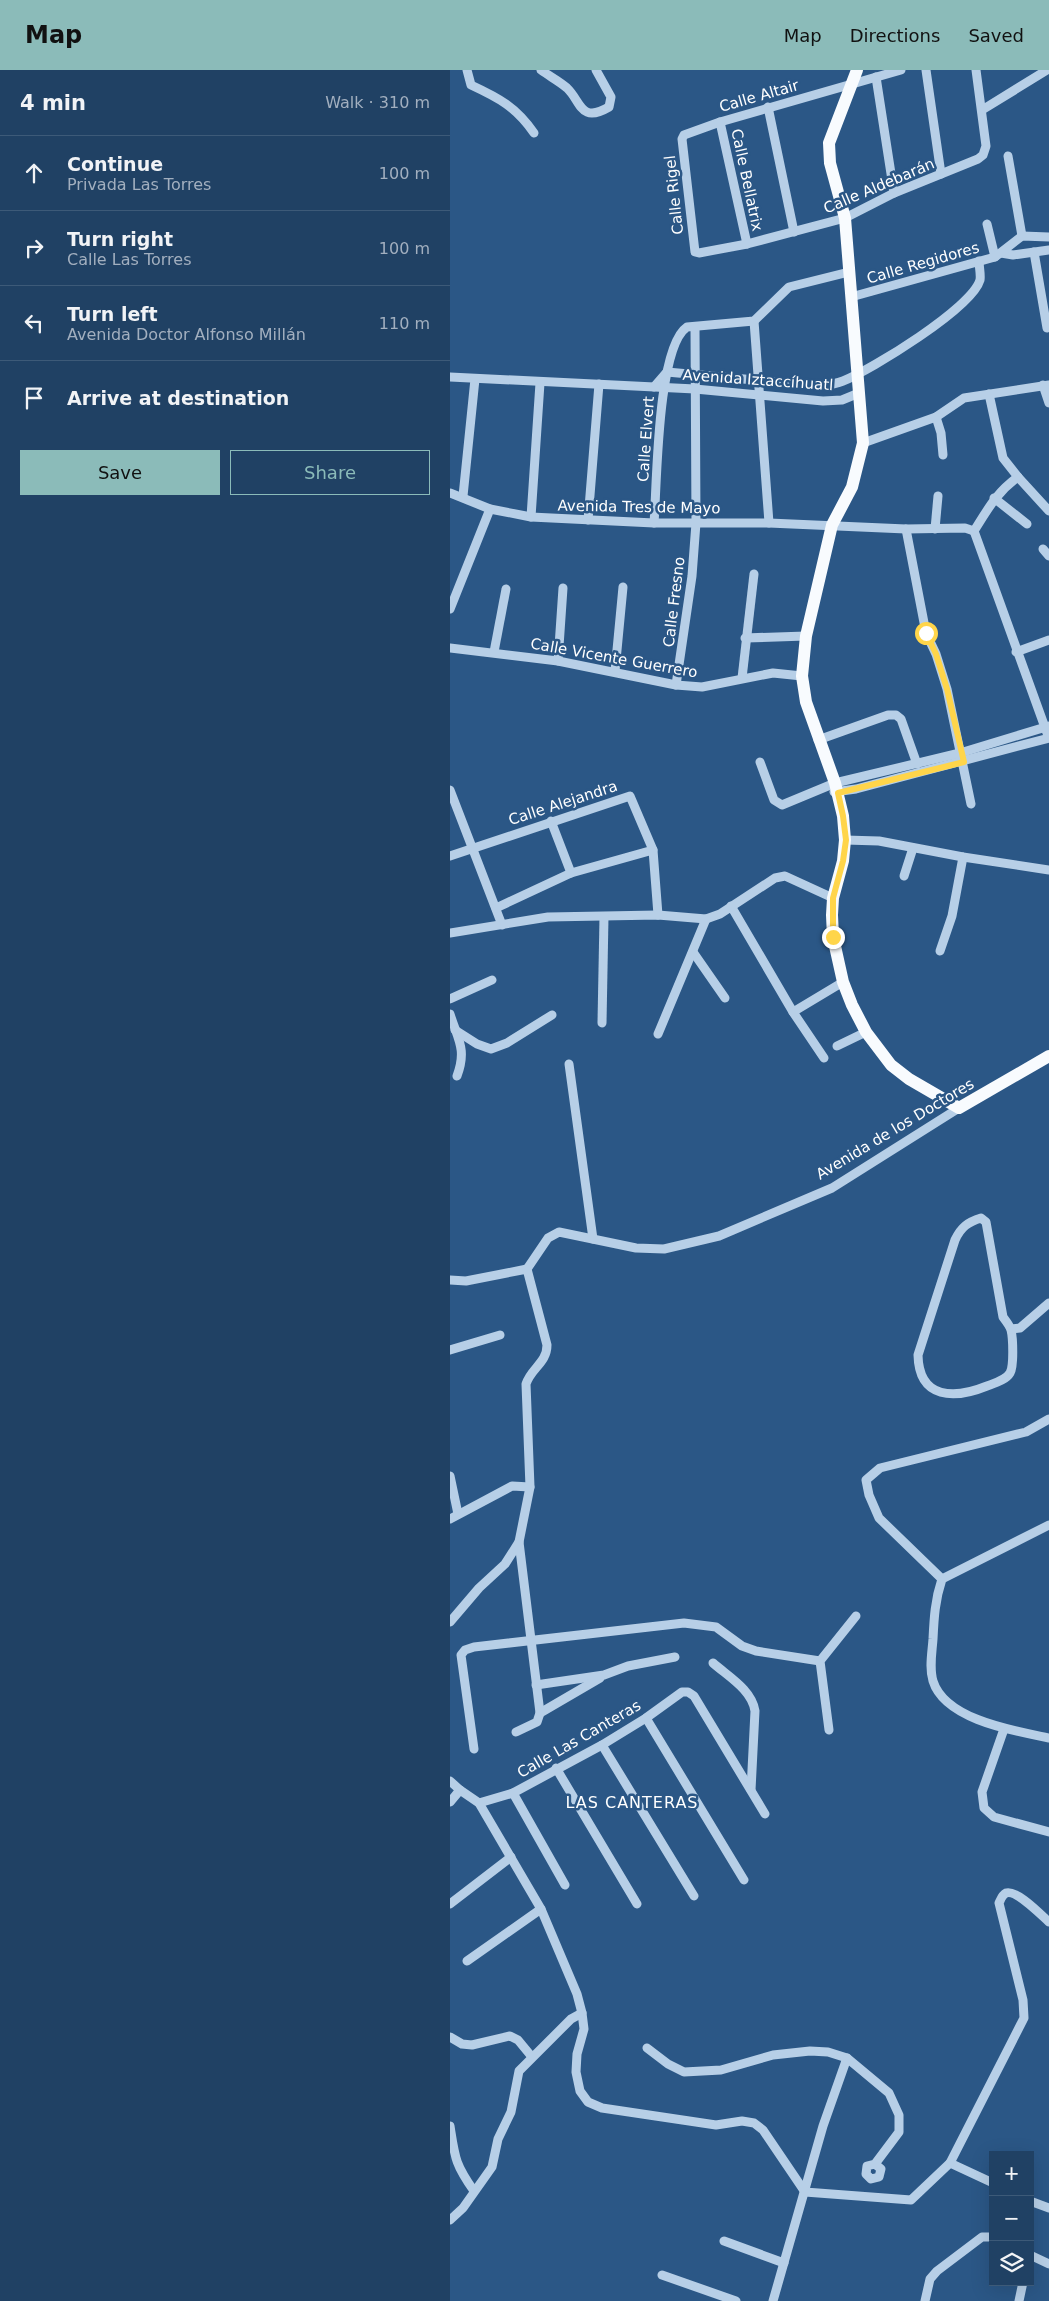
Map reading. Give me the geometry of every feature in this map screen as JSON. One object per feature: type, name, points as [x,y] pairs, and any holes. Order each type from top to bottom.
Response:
[{"type":"main road","points":[[857,70],[828,143],[830,163],[845,218],[863,443],[852,487],[832,524],[806,636],[802,676],[806,702],[836,788],[843,816],[846,840],[843,861],[833,898],[833,937],[843,982],[866,1032],[891,1065],[909,1079],[959,1108]]},
{"type":"main road","name":"Avenida de los Doctores","points":[[959,1108],[1049,1056]]},
{"type":"street","points":[[466,70],[471,85],[500,99],[522,116],[534,133]]},
{"type":"street","points":[[541,70],[568,89],[577,104],[587,112],[599,112],[609,107],[611,97],[596,70]]},
{"type":"street","name":"Calle Altair","points":[[684,135],[720,122],[901,70]]},
{"type":"street","points":[[926,70],[942,174]]},
{"type":"street","points":[[976,70],[982,110],[1047,70]]},
{"type":"street","points":[[876,77],[894,193]]},
{"type":"street","points":[[768,108],[794,232]]},
{"type":"street","name":"Calle Aldebarán","points":[[695,252],[700,253],[747,244],[845,218],[894,193],[983,155],[986,146],[982,110]]},
{"type":"street","name":"Calle Bellatrix","points":[[720,122],[747,244]]},
{"type":"street","name":"Calle Rigel","points":[[684,135],[682,139],[695,252]]},
{"type":"street","points":[[1008,156],[1022,236],[1049,237]]},
{"type":"street","points":[[987,224],[998,255]]},
{"type":"street","name":"Calle Regidores","points":[[998,255],[1022,236]]},
{"type":"street","name":"Calle Regidores","points":[[851,297],[998,255],[1014,255],[1049,250]]},
{"type":"street","points":[[1034,252],[1047,328]]},
{"type":"street","name":"Avenida Iztaccíhuatl","points":[[654,387],[667,372],[820,386],[840,383],[857,375],[923,334],[971,295],[980,280],[979,261]]},
{"type":"street","points":[[695,327],[754,321],[789,287],[849,272]]},
{"type":"street","points":[[754,321],[769,523]]},
{"type":"street","name":"Calle Elvert","points":[[654,523],[664,387],[667,372],[675,341],[680,332],[687,327],[695,327]]},
{"type":"street","name":"Calle Fresno","points":[[676,685],[692,576],[696,523],[695,327]]},
{"type":"street","name":"Avenida Iztaccíhuatl","points":[[450,377],[475,380],[664,387],[823,401],[842,400],[859,393]]},
{"type":"street","points":[[463,496],[475,380]]},
{"type":"street","points":[[531,517],[540,383]]},
{"type":"street","points":[[588,520],[600,384]]},
{"type":"street","points":[[863,443],[936,417],[964,398],[1046,385],[1049,402]]},
{"type":"street","points":[[989,394],[1003,458],[1049,511]]},
{"type":"street","points":[[936,417],[941,433],[943,455]]},
{"type":"street","points":[[760,762],[777,804],[782,805],[823,790],[962,757],[1049,739],[1047,727],[1016,652],[974,531],[994,498],[1003,488],[1018,477]]},
{"type":"street","name":"Avenida Tres de Mayo","points":[[450,492],[490,509],[531,517],[654,523],[832,524],[906,529],[965,528],[974,531]]},
{"type":"street","points":[[935,529],[938,496]]},
{"type":"street","points":[[994,498],[1027,524]]},
{"type":"street","points":[[450,609],[490,509]]},
{"type":"street","points":[[906,529],[926,633],[936,654],[947,689],[971,804]]},
{"type":"street","points":[[742,678],[745,638],[754,574]]},
{"type":"street","points":[[614,672],[623,587]]},
{"type":"street","points":[[558,661],[564,588]]},
{"type":"street","points":[[494,652],[506,589]]},
{"type":"street","points":[[745,638],[806,636]]},
{"type":"street","points":[[1016,652],[1049,640]]},
{"type":"street","name":"Calle Vicente Guerrero","points":[[450,648],[558,661],[676,685],[702,687],[773,672],[802,676]]},
{"type":"street","points":[[818,740],[888,715],[896,715],[901,719],[917,764]]},
{"type":"street","points":[[836,788],[917,764],[962,757],[1047,727]]},
{"type":"street","points":[[450,790],[502,925]]},
{"type":"street","name":"Calle Alejandra","points":[[450,856],[630,796],[653,850],[658,915]]},
{"type":"street","points":[[551,821],[571,873]]},
{"type":"street","points":[[846,840],[878,841],[963,857],[1049,870]]},
{"type":"street","points":[[904,876],[913,848]]},
{"type":"street","points":[[496,908],[571,873],[653,850]]},
{"type":"street","points":[[940,951],[952,916],[963,857]]},
{"type":"street","points":[[450,933],[548,917],[658,915],[706,919],[720,914],[774,878],[786,876],[796,879],[833,898]]},
{"type":"street","points":[[731,906],[793,1012],[824,1058]]},
{"type":"street","points":[[602,1023],[604,917]]},
{"type":"street","points":[[658,1034],[706,919]]},
{"type":"street","points":[[692,952],[725,998]]},
{"type":"street","points":[[450,999],[492,980]]},
{"type":"street","points":[[793,1012],[843,982]]},
{"type":"street","points":[[450,1014],[462,1055],[456,1076]]},
{"type":"street","points":[[455,1030],[477,1044],[491,1049],[507,1043],[552,1015]]},
{"type":"street","points":[[837,1046],[866,1032]]},
{"type":"street","points":[[569,1064],[593,1239]]},
{"type":"street","name":"Avenida de los Doctores","points":[[527,1269],[548,1238],[559,1232],[636,1248],[664,1248],[718,1236],[832,1188],[959,1108]]},
{"type":"street","points":[[981,1218],[986,1222],[1003,1317],[1011,1330],[1012,1365],[1010,1373],[1004,1379],[972,1392],[947,1395],[938,1393],[928,1385],[918,1364],[921,1346],[954,1240],[959,1230],[970,1221],[981,1218]]},
{"type":"street","points":[[450,1280],[466,1281],[527,1269],[547,1345],[547,1354],[529,1376],[526,1384],[530,1487],[519,1542],[540,1712],[537,1722],[516,1732]]},
{"type":"street","points":[[1011,1330],[1020,1328],[1049,1303]]},
{"type":"street","points":[[450,1350],[500,1335]]},
{"type":"street","points":[[942,1579],[879,1518],[869,1494],[866,1480],[880,1468],[1026,1432],[1049,1419]]},
{"type":"street","points":[[450,1476],[454,1516],[512,1486],[530,1487]]},
{"type":"street","points":[[1049,1526],[942,1579],[935,1600],[931,1667],[934,1682],[954,1707],[1004,1729],[1049,1738]]},
{"type":"street","points":[[450,1622],[479,1588],[505,1564],[519,1542]]},
{"type":"street","points":[[829,1730],[820,1661],[856,1616]]},
{"type":"street","points":[[474,1749],[461,1655],[465,1650],[474,1647],[684,1623],[716,1627],[742,1646],[756,1651],[820,1661]]},
{"type":"street","points":[[540,1712],[604,1675],[628,1666],[675,1657]]},
{"type":"street","points":[[713,1663],[749,1694],[754,1702],[751,1790],[765,1814]]},
{"type":"street","points":[[536,1684],[604,1675]]},
{"type":"street","name":"Calle Las Canteras","points":[[480,1803],[513,1793],[556,1768],[602,1745],[646,1718],[682,1692],[688,1692],[694,1696],[751,1790]]},
{"type":"street","points":[[646,1718],[744,1880]]},
{"type":"street","points":[[1004,1729],[982,1792],[984,1808],[994,1817],[1049,1832]]},
{"type":"street","points":[[602,1745],[694,1896]]},
{"type":"street","points":[[556,1768],[636,1904]]},
{"type":"street","points":[[450,1781],[480,1803],[541,1909],[577,1994],[582,2013],[584,2029],[577,2054],[576,2072],[580,2091],[588,2102],[602,2108],[716,2126],[742,2121],[754,2123],[763,2130],[805,2192]]},
{"type":"street","points":[[450,1802],[460,1790]]},
{"type":"street","points":[[513,1793],[565,1885]]},
{"type":"street","points":[[450,1904],[511,1857]]},
{"type":"street","points":[[805,2192],[912,2200],[950,2163],[1024,2018],[1023,2000],[999,1903],[1003,1895],[1008,1892],[1015,1893],[1049,1922]]},
{"type":"street","points":[[467,1961],[541,1909]]},
{"type":"street","points":[[450,2220],[463,2208],[492,2167],[498,2139],[511,2112],[518,2071],[571,2019],[582,2013]]},
{"type":"street","points":[[450,2037],[462,2044],[472,2045],[510,2036],[518,2040],[532,2057]]},
{"type":"street","points":[[647,2048],[668,2064],[684,2072],[721,2070],[773,2055],[810,2051],[828,2052],[847,2058],[889,2093],[899,2115],[899,2132],[875,2164]]},
{"type":"street","points":[[772,2301],[805,2192],[822,2126],[847,2058]]},
{"type":"street","points":[[450,2126],[455,2159],[460,2172],[474,2191]]},
{"type":"street","points":[[950,2163],[989,2181]]},
{"type":"street","points":[[1034,2202],[1049,2208]]},
{"type":"street","points":[[924,2301],[930,2279],[937,2270],[982,2237],[989,2237]]},
{"type":"street","points":[[724,2242],[784,2263]]},
{"type":"street","points":[[1034,2257],[1049,2264]]},
{"type":"street","points":[[662,2275],[736,2301]]},
{"type":"street","points":[[1019,2301],[1022,2286]]},
{"type":"district","name":"LAS CANTERAS","points":[[632,1802]]},
{"type":"route","points":[[833,937],[833,898],[843,861],[846,840],[838,793],[964,762],[960,753],[947,689],[936,654],[926,633]]}]
